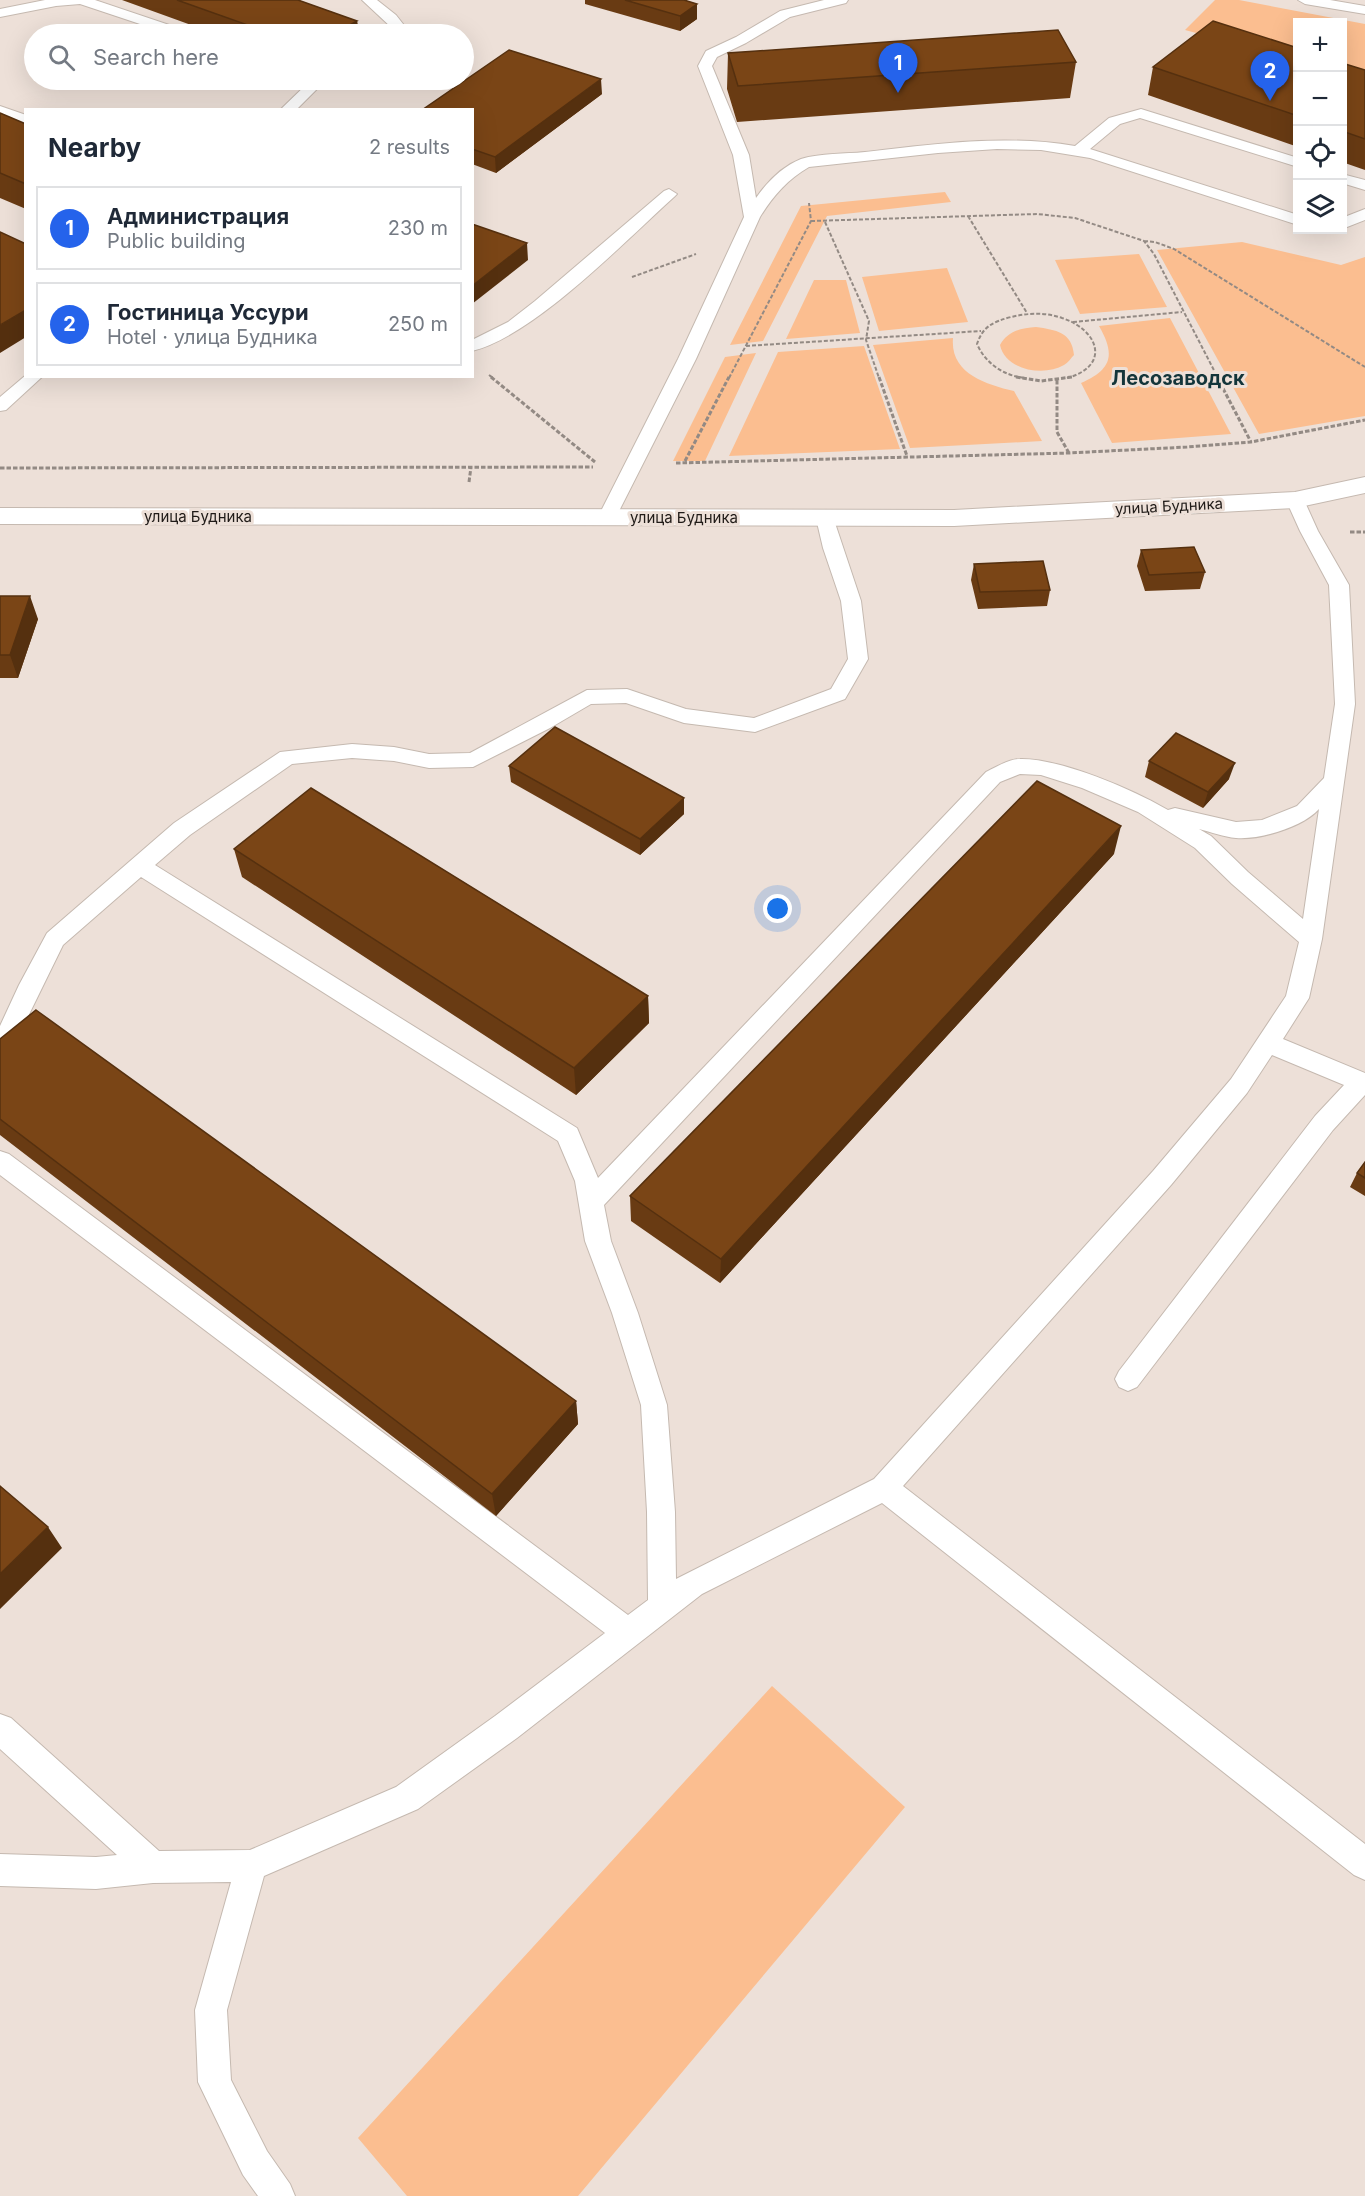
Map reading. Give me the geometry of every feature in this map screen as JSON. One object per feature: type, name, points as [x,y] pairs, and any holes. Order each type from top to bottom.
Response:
[{"type":"main road","name":"улица Будника","points":[[0,516],[954,518],[1295,500],[1365,485]]},
{"type":"main road","points":[[1295,500],[1365,507]]},
{"type":"lane","points":[[0,13],[56,2],[81,0],[152,24]]},
{"type":"lane","points":[[369,0],[396,24]]},
{"type":"lane","points":[[752,218],[741,154],[705,66],[711,54],[785,15],[841,0]]},
{"type":"lane","points":[[1305,0],[1365,10]]},
{"type":"lane","points":[[289,108],[306,90]]},
{"type":"lane","points":[[0,110],[24,120]]},
{"type":"lane","points":[[1079,151],[1109,124],[1127,113],[1141,113],[1293,162]]},
{"type":"lane","points":[[607,517],[687,359],[752,218],[766,195],[785,176],[805,163],[938,148],[997,144],[1041,145],[1079,151],[1293,218]]},
{"type":"lane","points":[[1347,180],[1365,185]]},
{"type":"lane","points":[[474,346],[480,346],[515,326],[669,194]]},
{"type":"lane","points":[[1347,222],[1365,214]]},
{"type":"lane","points":[[0,406],[32,378]]},
{"type":"lane","points":[[0,1870],[96,1873],[153,1867],[251,1866],[407,1798],[506,1727],[692,1584],[884,1488],[1162,1178],[1239,1086],[1297,998],[1311,939],[1346,704],[1339,585],[1309,531],[1295,500]]},
{"type":"lane","points":[[0,1045],[9,1032],[30,985],[55,939],[141,867],[182,829],[287,757],[351,751],[394,754],[429,760],[472,760],[543,723],[586,697],[627,696],[684,716],[755,725],[838,693],[858,659],[851,601],[832,548],[825,518]]},
{"type":"lane","points":[[591,1202],[993,777],[1018,766],[1042,768],[1089,783],[1146,807],[1204,824],[1236,830],[1265,828],[1305,811],[1334,780]]},
{"type":"lane","points":[[1146,807],[1203,842],[1240,878],[1311,939]]},
{"type":"lane","points":[[141,867],[568,1135],[587,1181],[598,1241],[625,1314],[654,1405],[661,1512],[662,1607]]},
{"type":"lane","points":[[1128,1379],[1324,1123],[1363,1083],[1268,1043]]},
{"type":"lane","points":[[0,1161],[627,1632]]},
{"type":"lane","points":[[884,1488],[1365,1864]]},
{"type":"lane","points":[[0,1729],[153,1867]]},
{"type":"lane","points":[[251,1866],[211,2010],[215,2082],[255,2163],[278,2196]]},
{"type":"path","points":[[685,462],[811,221],[805,163]]},
{"type":"path","points":[[811,221],[1037,214],[1075,218],[1174,249],[1365,367]]},
{"type":"path","points":[[968,216],[1027,313]]},
{"type":"path","points":[[825,222],[869,321],[866,340],[907,456]]},
{"type":"path","points":[[632,277],[742,238]]},
{"type":"path","points":[[1144,241],[1154,254],[1251,442]]},
{"type":"path","points":[[1072,322],[1182,312]]},
{"type":"path","points":[[1027,313],[1047,314],[1072,322],[1093,338],[1097,350],[1095,360],[1080,373],[1057,380],[1019,379],[1002,373],[988,364],[980,354],[977,342],[981,331],[992,322],[1007,316],[1027,313]]},
{"type":"path","points":[[746,346],[981,331]]},
{"type":"path","points":[[0,468],[600,467],[482,369]]},
{"type":"path","points":[[1057,380],[1057,432],[1069,453]]},
{"type":"path","points":[[634,466],[685,462],[1069,453],[1251,442],[1365,420]]},
{"type":"shaded area","points":[[1215,0],[1239,0],[1334,18],[1293,18],[1293,59],[1185,30]]},
{"type":"shaded area","points":[[1347,21],[1365,24],[1365,78],[1347,73]]},
{"type":"shaded area","points":[[945,192],[951,202],[827,216],[763,341],[730,345],[801,206]]},
{"type":"shaded area","points":[[1242,242],[1341,265],[1365,257],[1365,416],[1259,434],[1157,250]]},
{"type":"shaded area","points":[[1139,254],[1167,307],[1080,314],[1055,260]]},
{"type":"shaded area","points":[[947,268],[968,322],[879,331],[862,277]]},
{"type":"shaded area","points":[[814,280],[846,280],[860,333],[786,339]]},
{"type":"shaded area","points":[[1170,318],[1231,434],[1112,443],[1081,383],[1100,372],[1108,360],[1107,345],[1099,326]]},
{"type":"shaded area","points":[[1036,327],[1056,331],[1070,341],[1074,355],[1067,363],[1056,369],[1036,371],[1017,365],[1003,354],[1000,345],[1007,336],[1020,329]]},
{"type":"shaded area","points":[[953,338],[957,360],[963,368],[992,385],[1014,391],[1042,441],[910,448],[873,345]]},
{"type":"shaded area","points":[[864,346],[900,449],[729,456],[778,352]]},
{"type":"shaded area","points":[[756,353],[705,461],[673,461],[725,357]]},
{"type":"shaded area","points":[[772,1686],[905,1807],[578,2196],[407,2196],[358,2138]]},
{"type":"building","points":[[177,0],[298,0],[357,21],[352,24],[245,24]]},
{"type":"building","points":[[625,0],[684,0],[697,4],[680,16]]},
{"type":"building","points":[[1213,21],[1293,46],[1293,114],[1153,67]]},
{"type":"building","points":[[1058,30],[1076,62],[738,86],[728,53]]},
{"type":"building","points":[[509,50],[601,79],[495,157],[474,150],[474,108],[425,108],[451,90],[474,90],[474,74]]},
{"type":"building","points":[[1347,65],[1365,70],[1365,139],[1347,133]]},
{"type":"building","points":[[0,113],[24,123],[24,183],[0,173]]},
{"type":"building","points":[[474,225],[527,243],[474,284]]},
{"type":"building","points":[[0,232],[24,243],[24,311],[0,325]]},
{"type":"building","points":[[1194,547],[1205,572],[1149,575],[1141,550]]},
{"type":"building","points":[[1043,561],[1050,590],[980,592],[974,564]]},
{"type":"building","points":[[0,596],[30,596],[10,655],[0,655]]},
{"type":"building","points":[[555,727],[684,798],[640,839],[509,766]]},
{"type":"building","points":[[1176,733],[1235,763],[1208,792],[1149,761]]},
{"type":"building","points":[[1037,781],[1121,826],[721,1259],[630,1196]]},
{"type":"building","points":[[311,788],[648,996],[574,1068],[234,849]]},
{"type":"building","points":[[36,1010],[576,1401],[492,1494],[0,1119],[0,1039]]},
{"type":"building","points":[[1365,1162],[1365,1178],[1357,1173]]},
{"type":"building","points":[[0,1486],[48,1527],[0,1574]]},
{"type":"place","name":"Администрация","points":[[898,93]]},
{"type":"place","name":"Гостиница Уссури","points":[[1270,101]]},
{"type":"district","name":"Лесозаводск","points":[[1178,378]]}]
